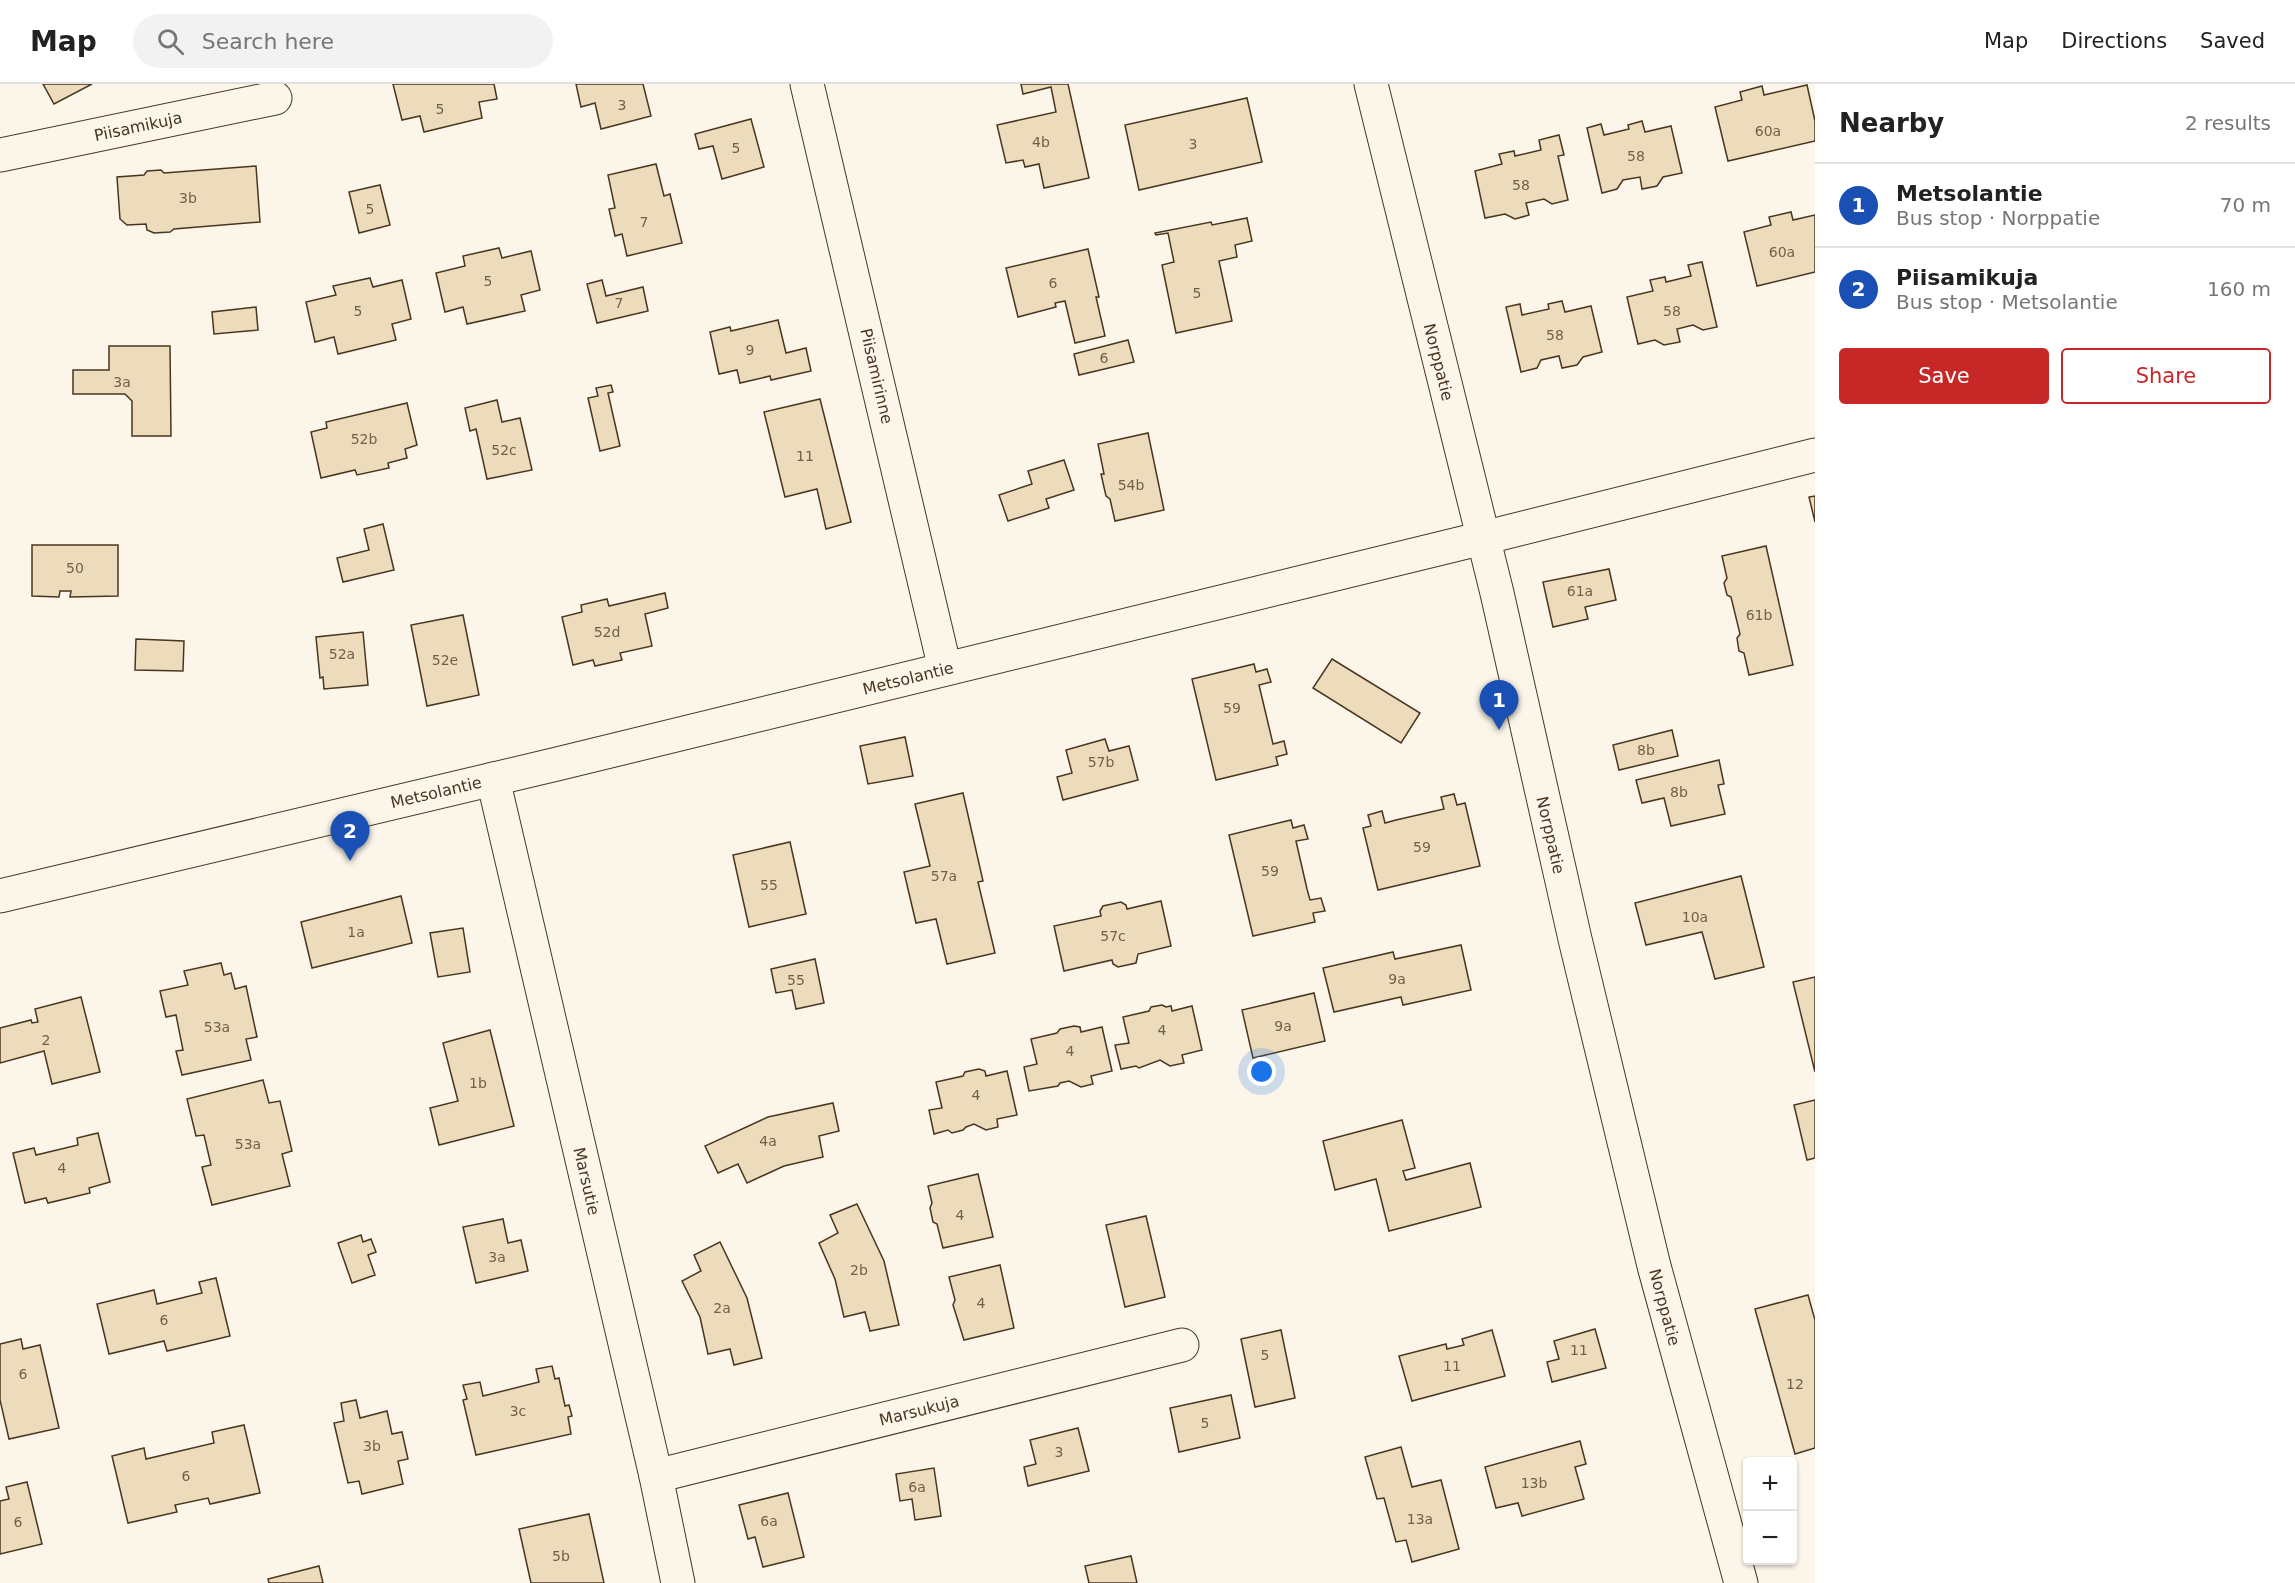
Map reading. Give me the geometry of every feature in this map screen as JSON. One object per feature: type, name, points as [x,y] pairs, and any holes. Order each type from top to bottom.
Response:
[{"type":"street","name":"Piisamirinne","points":[[807,84],[945,669]]},
{"type":"street","name":"Norppatie","points":[[1371,84],[1500,604],[1575,939],[1654,1266],[1741,1583]]},
{"type":"street","name":"Piisamikuja","points":[[0,155],[275,98]]},
{"type":"street","name":"Metsolantie","points":[[0,896],[493,779],[1815,455]]},
{"type":"street","name":"Marsutie","points":[[493,779],[656,1476],[678,1583]]},
{"type":"street","name":"Marsukuja","points":[[656,1476],[1182,1345]]},
{"type":"building","points":[[43,84],[92,84],[54,104]]},
{"type":"building","points":[[393,84],[494,84],[497,99],[479,102],[482,118],[424,132],[420,116],[402,120]]},
{"type":"building","points":[[576,84],[643,84],[651,116],[601,129],[595,103],[581,107]]},
{"type":"building","points":[[1021,84],[1068,84],[1089,178],[1044,188],[1039,164],[1025,167],[1023,160],[1006,163],[997,125],[1056,112],[1051,87],[1023,94]]},
{"type":"building","points":[[1807,85],[1815,121],[1815,141],[1728,161],[1715,107],[1742,100],[1740,92],[1762,86],[1764,95]]},
{"type":"building","points":[[1247,98],[1262,162],[1139,190],[1125,125]]},
{"type":"building","points":[[751,119],[764,167],[722,179],[713,146],[699,149],[695,134]]},
{"type":"building","points":[[1642,121],[1645,132],[1671,126],[1682,173],[1663,177],[1657,186],[1642,189],[1640,177],[1623,180],[1617,189],[1602,193],[1587,128],[1601,124],[1604,135],[1629,129],[1628,125]]},
{"type":"building","points":[[1559,135],[1564,155],[1558,156],[1568,200],[1552,204],[1544,199],[1526,203],[1529,215],[1515,219],[1505,214],[1485,218],[1475,171],[1502,164],[1499,154],[1514,151],[1515,156],[1541,150],[1539,140]]},
{"type":"building","points":[[656,164],[664,196],[670,194],[682,243],[627,256],[622,234],[615,236],[609,209],[615,208],[608,175]]},
{"type":"building","points":[[256,166],[260,222],[174,229],[170,232],[154,233],[147,230],[146,224],[127,225],[120,219],[117,177],[144,175],[147,171],[161,170],[164,173]]},
{"type":"building","points":[[380,185],[390,225],[359,233],[349,192]]},
{"type":"building","points":[[1791,212],[1793,220],[1815,215],[1815,272],[1757,286],[1744,232],[1771,225],[1769,217]]},
{"type":"building","points":[[1247,218],[1252,241],[1235,245],[1237,257],[1219,261],[1232,321],[1176,333],[1162,265],[1174,262],[1168,233],[1156,235],[1155,233],[1211,222],[1212,225]]},
{"type":"building","points":[[499,248],[502,258],[531,251],[540,290],[521,295],[525,311],[467,324],[463,307],[445,312],[436,273],[465,266],[463,256]]},
{"type":"building","points":[[1088,249],[1105,336],[1075,343],[1065,301],[1055,303],[1056,307],[1018,317],[1006,268]]},
{"type":"building","points":[[1702,262],[1717,327],[1703,330],[1693,325],[1677,329],[1680,342],[1664,345],[1655,340],[1638,344],[1627,297],[1653,291],[1650,280],[1665,277],[1666,282],[1691,276],[1688,265]]},
{"type":"building","points":[[370,278],[373,287],[402,280],[411,319],[392,324],[396,340],[338,354],[334,337],[315,342],[306,302],[336,295],[333,286]]},
{"type":"building","points":[[602,280],[606,296],[643,287],[648,311],[597,323],[587,284]]},
{"type":"building","points":[[1562,301],[1565,312],[1591,306],[1602,352],[1583,357],[1577,365],[1562,368],[1559,356],[1541,360],[1537,368],[1521,372],[1506,307],[1520,304],[1522,315],[1549,309],[1548,304]]},
{"type":"building","points":[[256,307],[258,330],[214,334],[212,312]]},
{"type":"building","points":[[778,320],[786,353],[806,348],[811,371],[771,380],[770,376],[740,383],[737,370],[719,374],[710,332],[730,327],[731,331]]},
{"type":"building","points":[[1128,340],[1134,362],[1079,375],[1074,354]]},
{"type":"building","points":[[109,346],[170,346],[171,436],[132,436],[132,401],[125,394],[73,394],[73,370],[109,370]]},
{"type":"building","points":[[611,385],[613,392],[608,393],[620,446],[600,451],[588,398],[598,396],[596,388]]},
{"type":"building","points":[[820,399],[851,522],[826,529],[817,489],[785,497],[764,412]]},
{"type":"building","points":[[497,400],[502,422],[520,418],[532,470],[487,479],[476,429],[470,431],[465,408]]},
{"type":"building","points":[[407,403],[417,445],[405,449],[407,458],[388,463],[389,468],[357,475],[355,470],[321,478],[311,432],[327,428],[326,422]]},
{"type":"building","points":[[1148,433],[1164,510],[1115,521],[1101,474],[1104,474],[1098,444]]},
{"type":"building","points":[[1064,460],[1074,490],[1046,499],[1049,508],[1008,521],[999,495],[1032,484],[1028,471]]},
{"type":"building","points":[[1815,496],[1815,522],[1809,497]]},
{"type":"building","points":[[383,524],[394,570],[343,582],[337,558],[369,550],[364,529]]},
{"type":"building","points":[[32,545],[118,545],[118,596],[70,597],[71,591],[60,591],[59,597],[32,596]]},
{"type":"building","points":[[1766,546],[1793,665],[1749,675],[1744,653],[1739,651],[1737,638],[1740,634],[1731,597],[1727,595],[1724,583],[1727,578],[1722,556]]},
{"type":"building","points":[[1609,569],[1616,600],[1585,607],[1588,619],[1553,627],[1543,582]]},
{"type":"building","points":[[665,593],[668,608],[645,614],[652,646],[620,653],[622,660],[595,666],[593,660],[573,665],[562,617],[582,612],[581,605],[607,599],[609,606]]},
{"type":"building","points":[[463,615],[479,695],[427,706],[411,625]]},
{"type":"building","points":[[363,632],[368,685],[324,689],[323,677],[320,678],[316,637]]},
{"type":"building","points":[[136,639],[184,641],[183,671],[135,670]]},
{"type":"building","points":[[1332,659],[1420,713],[1401,743],[1313,688]]},
{"type":"building","points":[[1254,664],[1256,672],[1267,669],[1271,682],[1259,685],[1273,744],[1284,741],[1287,754],[1276,757],[1278,765],[1216,780],[1192,679]]},
{"type":"building","points":[[1672,730],[1678,756],[1619,770],[1613,745]]},
{"type":"building","points":[[905,737],[913,776],[868,784],[860,746]]},
{"type":"building","points":[[1105,739],[1109,751],[1129,746],[1138,780],[1063,800],[1057,777],[1072,773],[1066,750]]},
{"type":"building","points":[[1719,760],[1724,784],[1718,785],[1725,814],[1671,826],[1664,798],[1642,803],[1636,780]]},
{"type":"building","points":[[963,793],[983,881],[978,882],[995,953],[947,964],[936,919],[916,923],[904,872],[930,866],[915,804]]},
{"type":"building","points":[[1454,794],[1457,805],[1465,803],[1480,866],[1378,890],[1363,828],[1371,826],[1368,815],[1382,811],[1385,823],[1444,809],[1441,797]]},
{"type":"building","points":[[1291,820],[1293,828],[1304,825],[1308,839],[1296,841],[1307,889],[1310,900],[1321,898],[1325,911],[1313,913],[1315,922],[1253,936],[1229,835]]},
{"type":"building","points":[[790,842],[806,914],[749,927],[733,855]]},
{"type":"building","points":[[1741,876],[1764,967],[1715,979],[1702,932],[1646,945],[1635,903]]},
{"type":"building","points":[[401,896],[412,943],[312,968],[301,922]]},
{"type":"building","points":[[1161,901],[1171,946],[1138,954],[1136,963],[1118,967],[1113,964],[1112,960],[1064,971],[1054,926],[1101,916],[1100,911],[1103,906],[1121,902],[1126,905],[1127,909]]},
{"type":"building","points":[[463,928],[470,972],[438,977],[430,933]]},
{"type":"building","points":[[1461,945],[1471,990],[1403,1005],[1401,997],[1334,1012],[1323,968],[1393,952],[1395,959]]},
{"type":"building","points":[[815,959],[824,1003],[796,1009],[792,990],[776,993],[771,969]]},
{"type":"building","points":[[221,963],[224,975],[231,973],[235,989],[246,986],[257,1037],[246,1039],[251,1060],[182,1075],[176,1051],[183,1050],[176,1015],[166,1017],[160,991],[188,985],[184,971]]},
{"type":"building","points":[[1815,977],[1815,1072],[1793,982]]},
{"type":"building","points":[[1314,993],[1325,1041],[1253,1058],[1242,1010]]},
{"type":"building","points":[[81,997],[100,1072],[52,1084],[44,1051],[0,1063],[0,1028],[31,1020],[32,1023],[38,1022],[35,1009]]},
{"type":"building","points":[[1171,1006],[1172,1011],[1192,1006],[1202,1050],[1182,1055],[1184,1063],[1170,1066],[1160,1060],[1139,1068],[1136,1066],[1121,1069],[1115,1045],[1129,1043],[1123,1017],[1149,1011],[1151,1007]]},
{"type":"building","points":[[1074,1026],[1080,1027],[1081,1032],[1102,1027],[1112,1071],[1091,1076],[1093,1084],[1081,1087],[1069,1081],[1060,1083],[1058,1086],[1029,1091],[1024,1067],[1037,1064],[1031,1039]]},
{"type":"building","points":[[490,1030],[514,1126],[439,1145],[430,1108],[458,1101],[443,1043]]},
{"type":"building","points":[[979,1069],[985,1071],[986,1076],[1007,1071],[1017,1115],[997,1119],[998,1127],[986,1130],[974,1124],[952,1133],[948,1130],[934,1134],[929,1110],[942,1108],[936,1082],[963,1076],[965,1072]]},
{"type":"building","points":[[263,1080],[269,1103],[280,1101],[292,1151],[282,1154],[290,1186],[212,1205],[202,1167],[211,1165],[204,1135],[196,1136],[187,1099]]},
{"type":"building","points":[[1815,1100],[1815,1158],[1807,1160],[1794,1105]]},
{"type":"building","points":[[833,1103],[839,1131],[819,1136],[823,1157],[784,1166],[747,1183],[738,1164],[718,1173],[705,1146],[768,1117]]},
{"type":"building","points":[[1402,1120],[1415,1168],[1403,1171],[1406,1180],[1470,1163],[1481,1207],[1389,1231],[1376,1179],[1335,1190],[1323,1141]]},
{"type":"building","points":[[98,1133],[110,1182],[89,1188],[90,1193],[48,1203],[46,1198],[25,1203],[13,1153],[34,1148],[36,1155],[78,1145],[77,1138]]},
{"type":"building","points":[[978,1174],[993,1237],[943,1248],[937,1224],[933,1222],[928,1186]]},
{"type":"building","points":[[857,1204],[884,1261],[899,1325],[870,1331],[865,1312],[844,1317],[835,1279],[819,1243],[838,1233],[830,1215]]},
{"type":"building","points":[[1146,1216],[1165,1297],[1125,1307],[1106,1225]]},
{"type":"building","points":[[503,1219],[508,1243],[521,1240],[528,1271],[476,1283],[463,1227]]},
{"type":"building","points":[[361,1235],[363,1242],[371,1239],[376,1252],[368,1255],[375,1275],[352,1283],[338,1243]]},
{"type":"building","points":[[720,1242],[747,1298],[762,1358],[734,1365],[730,1349],[708,1354],[700,1317],[682,1281],[701,1271],[694,1255]]},
{"type":"building","points":[[1000,1265],[1014,1328],[964,1340],[953,1305],[955,1300],[949,1277]]},
{"type":"building","points":[[216,1278],[230,1336],[167,1351],[164,1341],[109,1354],[97,1304],[154,1290],[157,1304],[202,1293],[199,1282]]},
{"type":"building","points":[[1808,1295],[1815,1320],[1815,1448],[1795,1454],[1755,1309]]},
{"type":"building","points":[[1595,1329],[1606,1368],[1552,1382],[1547,1362],[1559,1359],[1554,1341]]},
{"type":"building","points":[[1281,1330],[1295,1398],[1255,1407],[1241,1339]]},
{"type":"building","points":[[1492,1330],[1505,1376],[1412,1401],[1399,1356],[1446,1344],[1447,1349],[1464,1345],[1462,1339]]},
{"type":"building","points":[[21,1339],[23,1349],[40,1345],[59,1428],[9,1439],[0,1400],[0,1344]]},
{"type":"building","points":[[552,1366],[555,1379],[559,1378],[565,1406],[569,1405],[572,1416],[568,1417],[571,1434],[476,1455],[463,1400],[467,1399],[463,1385],[480,1382],[483,1396],[539,1382],[536,1369]]},
{"type":"building","points":[[1231,1395],[1240,1438],[1179,1452],[1170,1408]]},
{"type":"building","points":[[356,1400],[360,1418],[387,1411],[392,1434],[402,1432],[408,1459],[398,1461],[403,1484],[362,1494],[359,1481],[348,1483],[334,1423],[344,1421],[341,1403]]},
{"type":"building","points":[[244,1425],[260,1493],[210,1504],[208,1498],[175,1505],[177,1512],[128,1523],[112,1456],[144,1448],[146,1459],[214,1443],[212,1432]]},
{"type":"building","points":[[1078,1428],[1089,1471],[1028,1486],[1024,1467],[1036,1464],[1030,1440]]},
{"type":"building","points":[[1580,1441],[1586,1464],[1575,1467],[1584,1499],[1522,1516],[1518,1503],[1496,1508],[1485,1467]]},
{"type":"building","points":[[1401,1447],[1412,1487],[1441,1480],[1459,1549],[1412,1562],[1406,1540],[1396,1542],[1384,1498],[1377,1499],[1365,1457]]},
{"type":"building","points":[[934,1468],[941,1516],[915,1520],[912,1499],[900,1501],[896,1474]]},
{"type":"building","points":[[27,1482],[42,1544],[0,1554],[0,1501],[9,1499],[6,1487]]},
{"type":"building","points":[[788,1493],[804,1557],[763,1567],[755,1537],[748,1539],[739,1505]]},
{"type":"building","points":[[589,1514],[604,1583],[531,1583],[519,1529]]},
{"type":"building","points":[[1131,1556],[1137,1583],[1089,1583],[1085,1566]]},
{"type":"building","points":[[319,1566],[323,1583],[269,1583],[268,1579]]},
{"type":"place","name":"Metsolantie","points":[[1499,730]]},
{"type":"place","name":"Piisamikuja","points":[[350,861]]}]
